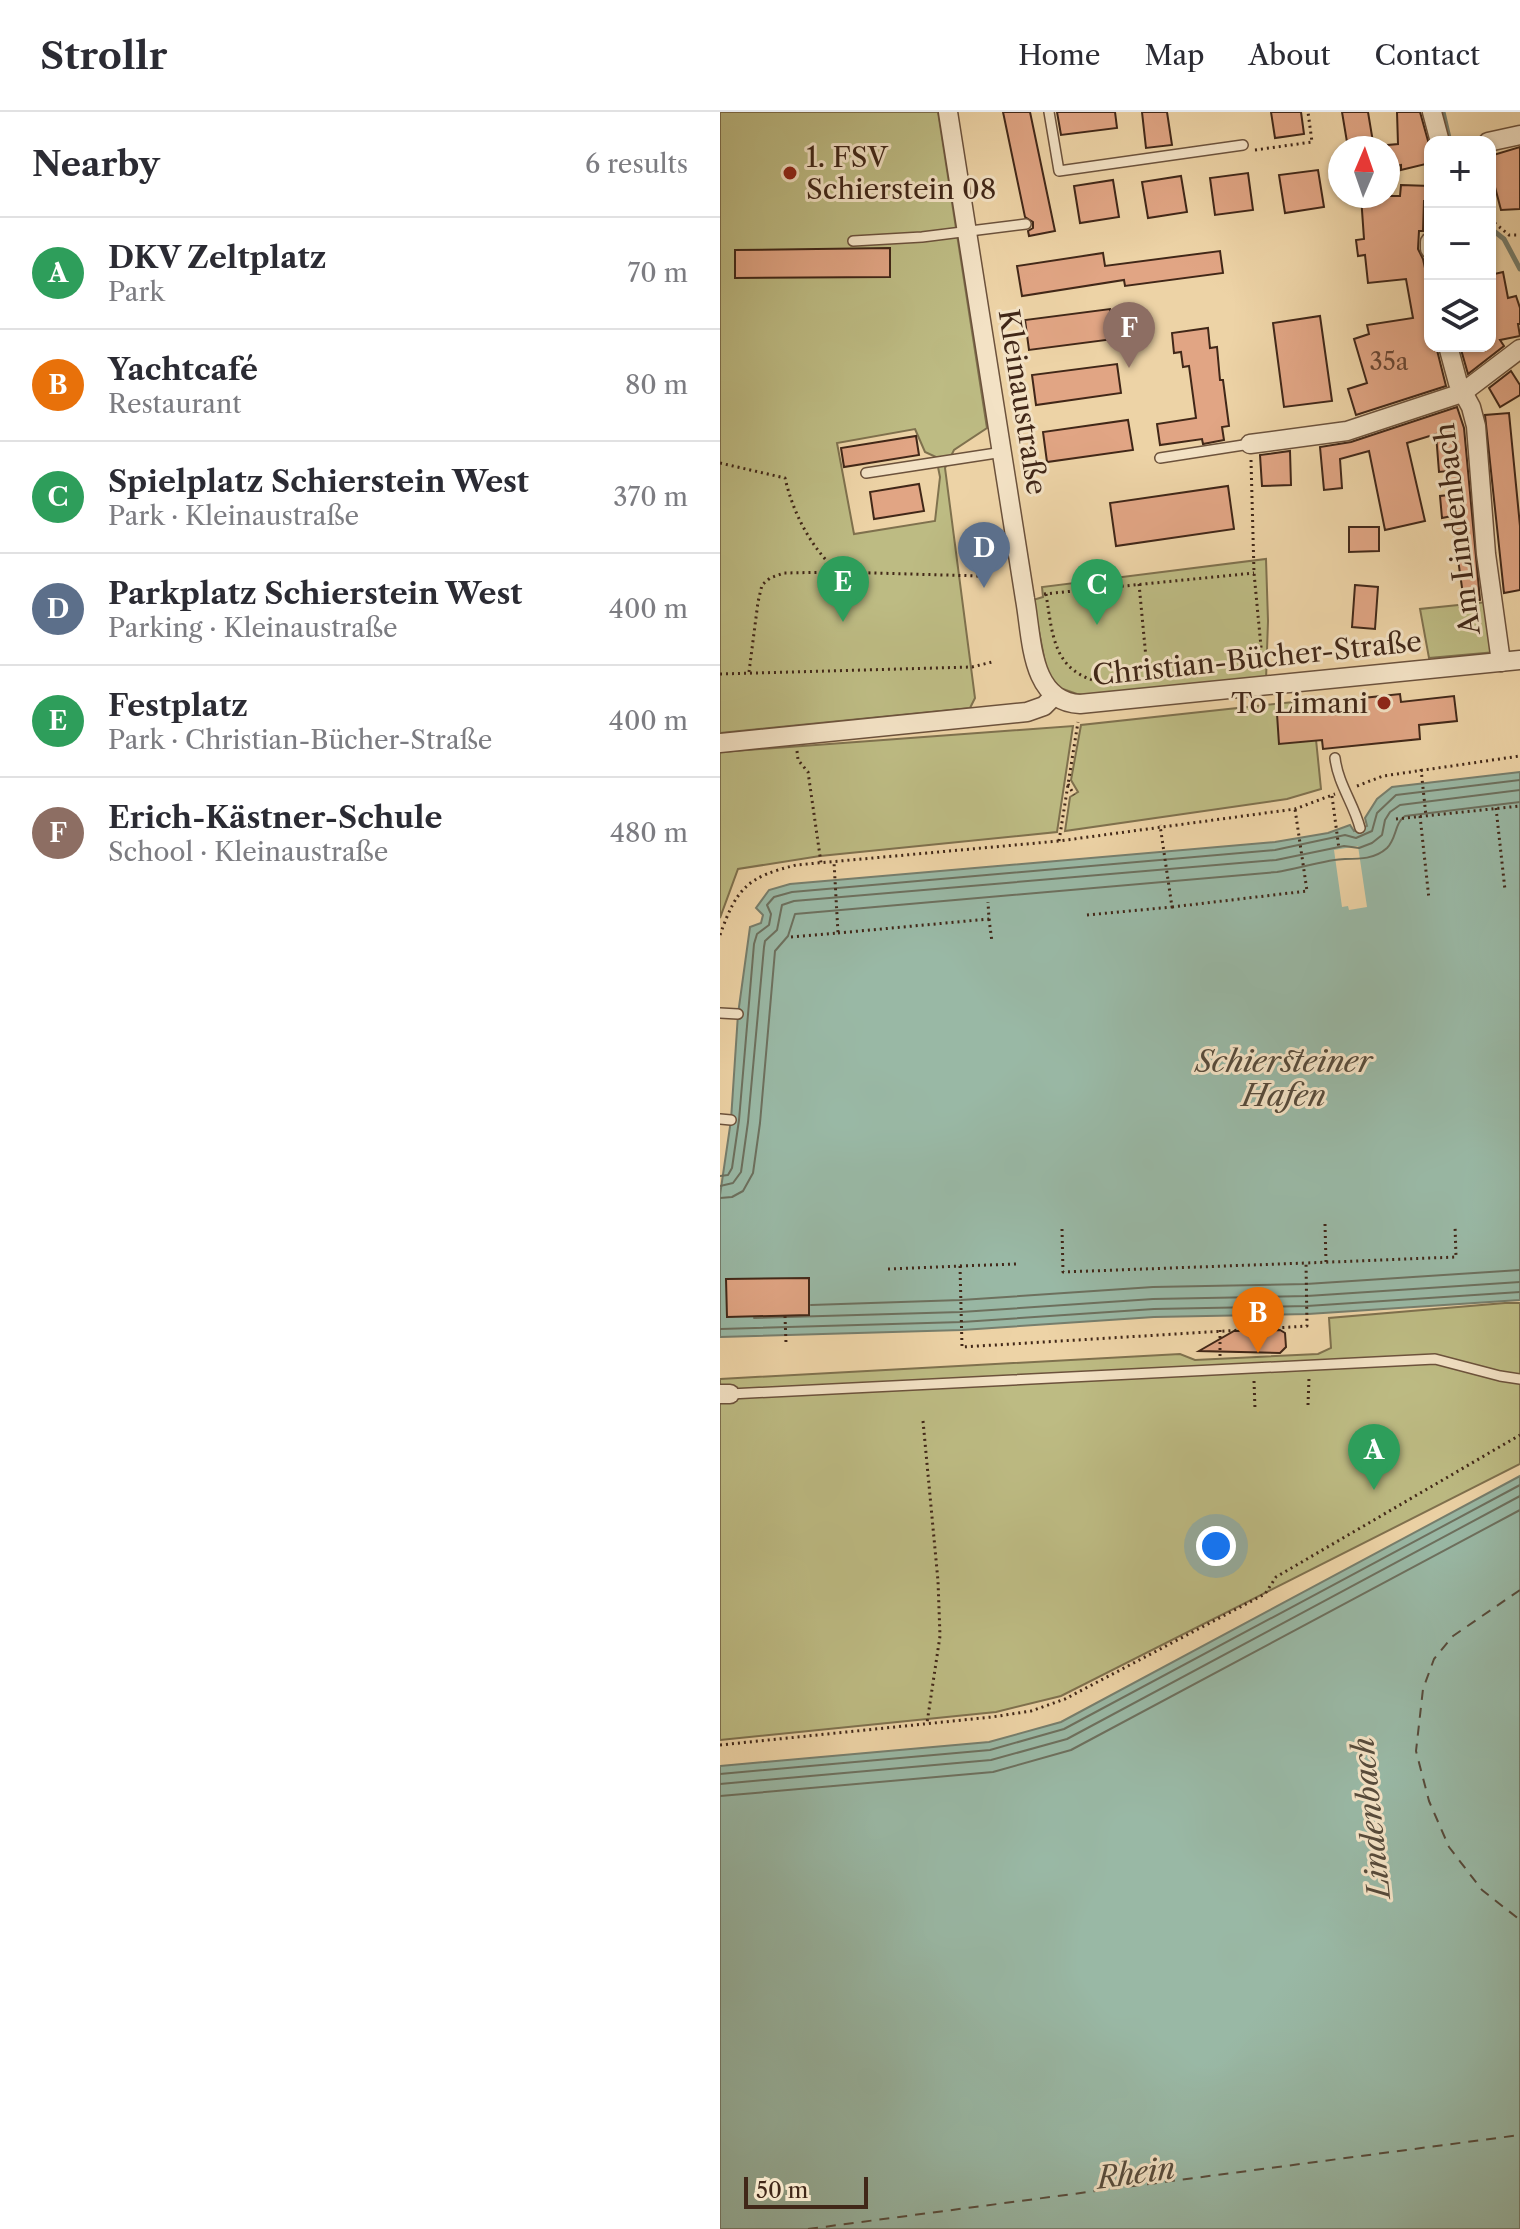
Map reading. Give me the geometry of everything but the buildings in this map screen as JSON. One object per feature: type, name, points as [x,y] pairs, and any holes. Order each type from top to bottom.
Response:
[{"type":"street","name":"Kleinaustraße","points":[[949,112],[1025,599],[1039,672],[1042,682],[1054,696]]},
{"type":"street","points":[[1432,112],[1438,136]]},
{"type":"street","points":[[1496,140],[1520,135]]},
{"type":"street","points":[[1250,444],[1347,431],[1462,393],[1520,349]]},
{"type":"street","name":"Am Lindenbach","points":[[1449,352],[1453,370],[1471,407],[1476,426],[1484,541],[1507,658]]},
{"type":"street","name":"Christian-Bücher-Straße","points":[[720,743],[1027,712],[1044,706],[1054,696],[1062,701],[1080,704],[1507,658]]},
{"type":"lane","points":[[1049,112],[1059,171],[1243,145]]},
{"type":"lane","points":[[853,241],[968,233],[1026,224]]},
{"type":"lane","points":[[1160,458],[1250,444]]},
{"type":"lane","points":[[866,473],[1003,452]]},
{"type":"lane","points":[[1335,758],[1337,775],[1360,828]]},
{"type":"lane","points":[[720,1013],[738,1014]]},
{"type":"lane","points":[[725,1394],[1435,1359],[1520,1379]]},
{"type":"path","points":[[1243,145],[1254,151],[1312,142],[1308,112]]},
{"type":"path","points":[[1496,224],[1511,236],[1520,235]]},
{"type":"path","points":[[1250,444],[1254,573],[1265,685]]},
{"type":"path","points":[[720,463],[785,478],[790,499],[820,556],[838,572]]},
{"type":"path","points":[[749,672],[762,585],[770,578],[784,573],[838,572],[980,576]]},
{"type":"path","points":[[1025,599],[1046,594],[1254,573]]},
{"type":"path","points":[[1139,584],[1148,679]]},
{"type":"path","points":[[1046,594],[1057,649],[1069,666],[1085,678]]},
{"type":"path","points":[[720,674],[972,667],[992,662]]},
{"type":"path","points":[[1059,841],[1078,719]]},
{"type":"path","points":[[796,745],[798,760],[808,772],[821,863]]},
{"type":"path","points":[[720,935],[732,904],[744,887],[765,873],[796,865],[1059,841],[1295,809],[1383,776],[1520,756]]},
{"type":"path","points":[[1421,769],[1426,816]]},
{"type":"path","points":[[1068,784],[1074,795]]},
{"type":"path","points":[[1332,796],[1339,849]]},
{"type":"path","points":[[1396,819],[1520,806]]},
{"type":"path","points":[[1496,808],[1505,890]]},
{"type":"path","points":[[1087,915],[1307,891],[1295,809]]},
{"type":"path","points":[[1420,816],[1429,899]]},
{"type":"path","points":[[1160,825],[1172,907]]},
{"type":"path","points":[[834,862],[838,933]]},
{"type":"path","points":[[988,902],[992,942]]},
{"type":"path","points":[[791,937],[989,919]]},
{"type":"path","points":[[1325,1224],[1326,1262]]},
{"type":"path","points":[[1062,1229],[1063,1272],[1456,1257],[1455,1225]]},
{"type":"path","points":[[960,1266],[962,1347],[1307,1326],[1306,1263]]},
{"type":"path","points":[[888,1269],[1016,1264]]},
{"type":"path","points":[[785,1316],[786,1343]]},
{"type":"path","points":[[1220,1330],[1220,1371]]},
{"type":"path","points":[[1308,1405],[1309,1391]]},
{"type":"path","points":[[1254,1395],[1255,1409]]},
{"type":"path","points":[[923,1421],[940,1636],[927,1725]]},
{"type":"path","points":[[720,1745],[927,1725],[1031,1711],[1065,1699],[1265,1594],[1276,1577],[1520,1435]]},
{"type":"shaded area","points":[[720,112],[938,112],[987,428],[954,450],[945,468],[975,698],[970,708],[720,733]],"holes":[[[915,429],[925,452],[936,457],[940,477],[935,521],[854,534],[837,443]]]},
{"type":"shaded area","points":[[1266,559],[1266,680],[1089,696],[1060,688],[1047,673],[1033,600],[1043,597],[1042,587]]},
{"type":"shaded area","points":[[1487,602],[1496,652],[1429,658],[1420,609]]},
{"type":"shaded area","points":[[1312,700],[1321,789],[1287,799],[1065,831],[1070,797],[1078,792],[1071,780],[1081,725]]},
{"type":"shaded area","points":[[1073,726],[1057,832],[820,856],[738,869],[720,918],[720,752]]},
{"type":"shaded area","points":[[1520,1303],[1520,1464],[1061,1696],[996,1712],[720,1740],[720,1379],[1180,1354],[1195,1360],[1318,1354],[1331,1348],[1329,1318]]},
{"type":"water","name":"Schiersteiner Hafen","points":[[1520,772],[1520,1300],[1308,1314],[1154,1317],[962,1330],[720,1337],[720,1195],[731,1120],[738,1014],[750,927],[761,923],[763,915],[756,908],[769,890],[790,884],[1275,842],[1328,833],[1350,825],[1354,831],[1367,826],[1365,818],[1377,799],[1392,787]]},
{"type":"water","name":"Rhein","points":[[1520,1476],[1520,2229],[720,2229],[720,1766],[989,1742],[1061,1722]]},
{"type":"pier","points":[[1358,846],[1367,907],[1349,910],[1348,906],[1342,907],[1334,850]]},
{"type":"waterway","name":"Lindenbach","points":[[1443,112],[1449,136]]},
{"type":"waterway","name":"Lindenbach","points":[[1496,233],[1504,239],[1520,269]]},
{"type":"ferry route","points":[[1520,1590],[1453,1636],[1434,1659],[1423,1689],[1416,1751],[1429,1801],[1449,1847],[1482,1890],[1520,1920]]},
{"type":"ferry route","points":[[808,2229],[1520,2135]]},
{"type":"place","name":"1. FSV Schierstein 08","points":[[790,173]]},
{"type":"place","name":"Erich-Kästner-Schule","points":[[1129,368]]},
{"type":"place","name":"Parkplatz Schierstein West","points":[[984,588]]},
{"type":"place","name":"Festplatz","points":[[843,622]]},
{"type":"place","name":"Spielplatz Schierstein West","points":[[1097,625]]},
{"type":"place","name":"To Limani","points":[[1384,703]]},
{"type":"place","name":"Yachtcafé","points":[[1258,1353]]},
{"type":"place","name":"DKV Zeltplatz","points":[[1374,1490]]}]
